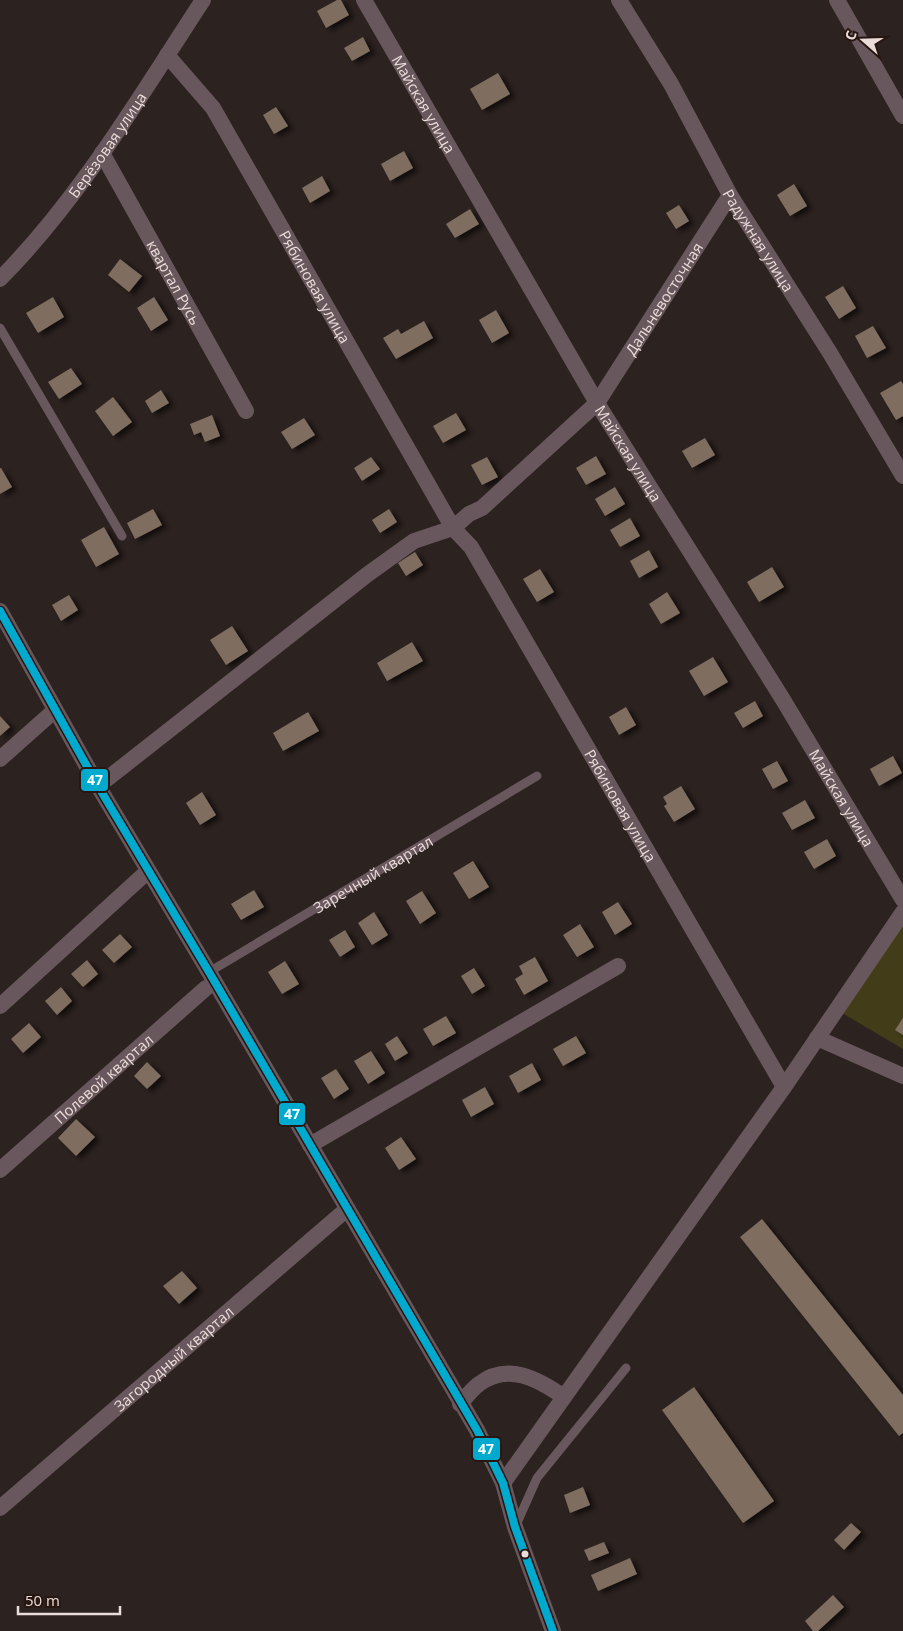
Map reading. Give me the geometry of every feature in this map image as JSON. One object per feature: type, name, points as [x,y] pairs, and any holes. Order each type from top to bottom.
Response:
[{"type":"street","name":"Берёзовая улица","points":[[0,279],[60,210],[102,153],[203,0]]},
{"type":"street","name":"Майская улица","points":[[364,0],[597,403],[782,698],[903,900]]},
{"type":"street","name":"Радужная улица","points":[[619,0],[671,84],[730,195],[830,353],[903,476]]},
{"type":"street","points":[[836,0],[903,116]]},
{"type":"street","name":"Рябиновая улица","points":[[167,55],[213,108],[453,528],[471,547],[784,1087]]},
{"type":"street","name":"квартал Русь","points":[[102,153],[246,411]]},
{"type":"street","name":"Дальневосточная","points":[[597,403],[730,195]]},
{"type":"street","points":[[98,786],[368,574],[414,541],[453,528],[469,514],[482,508],[597,403]]},
{"type":"street","points":[[0,611],[54,711],[477,1430],[503,1483],[515,1527],[553,1631]]},
{"type":"street","points":[[0,759],[54,711]]},
{"type":"street","points":[[0,1006],[148,871]]},
{"type":"street","points":[[503,1483],[817,1038],[898,929],[903,912]]},
{"type":"street","points":[[310,1145],[618,966]]},
{"type":"street","name":"Полевой квартал","points":[[0,1170],[206,988]]},
{"type":"street","points":[[817,1038],[903,1076]]},
{"type":"street","name":"Загородный квартал","points":[[0,1508],[347,1209]]},
{"type":"street","points":[[460,1404],[480,1384],[499,1374],[522,1374],[544,1383],[564,1397]]},
{"type":"lane","points":[[0,328],[122,536]]},
{"type":"lane","name":"Заречный квартал","points":[[209,972],[537,776]]},
{"type":"lane","points":[[515,1527],[537,1478],[626,1368]]},
{"type":"shaded area","points":[[903,919],[903,1049],[837,1010]]},
{"type":"building","points":[[337,0],[341,0],[349,15],[326,28],[317,11]]},
{"type":"building","points":[[363,37],[370,51],[352,61],[344,48]]},
{"type":"building","points":[[498,73],[510,94],[482,110],[470,89]]},
{"type":"building","points":[[276,107],[288,126],[274,134],[263,115]]},
{"type":"building","points":[[404,151],[413,168],[390,181],[381,164]]},
{"type":"building","points":[[322,176],[330,191],[310,203],[302,188]]},
{"type":"building","points":[[794,184],[807,206],[790,216],[777,195]]},
{"type":"building","points":[[679,205],[689,221],[676,229],[666,213]]},
{"type":"building","points":[[470,209],[479,224],[455,238],[446,224]]},
{"type":"building","points":[[120,259],[142,276],[129,292],[108,275]]},
{"type":"building","points":[[843,286],[856,308],[839,319],[825,297]]},
{"type":"building","points":[[53,297],[64,317],[38,333],[26,313]]},
{"type":"building","points":[[154,297],[168,320],[151,331],[137,308]]},
{"type":"building","points":[[496,310],[509,333],[492,343],[479,320]]},
{"type":"building","points":[[424,321],[433,338],[396,359],[383,338],[398,329],[401,334]]},
{"type":"building","points":[[873,326],[886,348],[867,358],[855,336]]},
{"type":"building","points":[[71,368],[82,384],[59,399],[48,382]]},
{"type":"building","points":[[901,381],[903,384],[903,416],[896,420],[880,393]]},
{"type":"building","points":[[161,390],[169,403],[152,413],[145,401]]},
{"type":"building","points":[[113,397],[132,422],[113,436],[95,411]]},
{"type":"building","points":[[456,413],[466,430],[443,443],[433,426]]},
{"type":"building","points":[[212,415],[220,436],[205,442],[201,432],[194,435],[190,424]]},
{"type":"building","points":[[304,418],[315,435],[292,449],[281,432]]},
{"type":"building","points":[[705,438],[715,455],[692,468],[682,451]]},
{"type":"building","points":[[596,456],[606,474],[586,485],[576,468]]},
{"type":"building","points":[[371,457],[380,469],[362,481],[354,468]]},
{"type":"building","points":[[487,457],[498,477],[482,485],[471,465]]},
{"type":"building","points":[[0,468],[12,487],[0,494]]},
{"type":"building","points":[[615,487],[625,504],[605,516],[595,499]]},
{"type":"building","points":[[153,509],[162,525],[135,539],[127,523]]},
{"type":"building","points":[[389,509],[397,522],[380,533],[372,520]]},
{"type":"building","points":[[630,518],[640,536],[620,547],[610,530]]},
{"type":"building","points":[[104,527],[119,554],[96,567],[81,540]]},
{"type":"building","points":[[649,550],[658,567],[639,578],[630,561]]},
{"type":"building","points":[[415,552],[423,565],[406,576],[398,563]]},
{"type":"building","points":[[772,567],[784,587],[759,602],[747,582]]},
{"type":"building","points":[[540,569],[554,592],[537,602],[523,579]]},
{"type":"building","points":[[667,592],[680,613],[661,624],[649,604]]},
{"type":"building","points":[[69,595],[78,610],[61,621],[52,605]]},
{"type":"building","points":[[232,626],[248,651],[226,665],[210,640]]},
{"type":"building","points":[[412,642],[423,661],[387,681],[377,663]]},
{"type":"building","points":[[713,657],[728,682],[704,696],[689,671]]},
{"type":"building","points":[[755,701],[763,716],[743,728],[734,713]]},
{"type":"building","points":[[626,707],[636,725],[619,735],[609,717]]},
{"type":"building","points":[[308,712],[319,731],[283,751],[273,733]]},
{"type":"building","points":[[0,716],[10,727],[0,736]]},
{"type":"building","points":[[893,756],[902,773],[879,786],[870,769]]},
{"type":"building","points":[[777,761],[788,781],[773,789],[762,769]]},
{"type":"building","points":[[681,786],[695,809],[674,822],[664,806],[667,804],[663,797]]},
{"type":"building","points":[[202,792],[216,815],[200,825],[186,803]]},
{"type":"building","points":[[805,800],[815,818],[792,830],[782,813]]},
{"type":"building","points":[[827,839],[836,856],[814,869],[804,852]]},
{"type":"building","points":[[473,861],[489,887],[469,899],[453,873]]},
{"type":"building","points":[[254,890],[264,907],[241,920],[231,904]]},
{"type":"building","points":[[422,891],[436,913],[420,924],[406,901]]},
{"type":"building","points":[[618,902],[632,924],[615,935],[602,912]]},
{"type":"building","points":[[374,912],[388,935],[372,945],[358,923]]},
{"type":"building","points":[[580,924],[594,947],[577,957],[563,935]]},
{"type":"building","points":[[345,930],[355,947],[340,957],[329,940]]},
{"type":"building","points":[[120,934],[132,947],[114,963],[102,950]]},
{"type":"building","points":[[535,957],[548,981],[524,995],[515,979],[523,974],[519,966]]},
{"type":"building","points":[[87,960],[98,974],[83,987],[71,974]]},
{"type":"building","points":[[285,961],[299,984],[282,994],[268,972]]},
{"type":"building","points":[[474,968],[485,986],[472,994],[461,976]]},
{"type":"building","points":[[61,987],[72,1001],[57,1015],[45,1001]]},
{"type":"building","points":[[446,1016],[456,1033],[433,1046],[423,1029]]},
{"type":"building","points":[[903,1018],[903,1035],[895,1030]]},
{"type":"building","points":[[29,1023],[41,1037],[23,1053],[11,1039]]},
{"type":"building","points":[[397,1036],[408,1053],[395,1061],[385,1044]]},
{"type":"building","points":[[576,1036],[586,1053],[563,1066],[553,1049]]},
{"type":"building","points":[[371,1051],[385,1073],[368,1084],[354,1061]]},
{"type":"building","points":[[147,1062],[161,1076],[147,1089],[134,1076]]},
{"type":"building","points":[[532,1063],[541,1080],[518,1093],[509,1076]]},
{"type":"building","points":[[336,1069],[349,1089],[334,1099],[321,1078]]},
{"type":"building","points":[[485,1087],[494,1104],[471,1117],[462,1100]]},
{"type":"building","points":[[76,1119],[95,1137],[76,1156],[58,1138]]},
{"type":"building","points":[[401,1137],[416,1159],[399,1170],[385,1148]]},
{"type":"building","points":[[762,1219],[903,1395],[903,1433],[899,1436],[740,1237]]},
{"type":"building","points":[[182,1271],[197,1288],[179,1304],[163,1286]]},
{"type":"building","points":[[694,1387],[774,1501],[743,1523],[662,1410]]},
{"type":"building","points":[[583,1487],[590,1505],[570,1513],[564,1495]]},
{"type":"building","points":[[851,1523],[861,1532],[844,1550],[834,1540]]},
{"type":"building","points":[[604,1542],[609,1553],[589,1561],[584,1550]]},
{"type":"building","points":[[630,1558],[637,1574],[598,1591],[591,1575]]},
{"type":"building","points":[[833,1595],[844,1607],[818,1631],[813,1631],[805,1621]]},
{"type":"transit line","name":"47","points":[[0,611],[98,786],[477,1430],[503,1483],[515,1527],[553,1631]]}]
